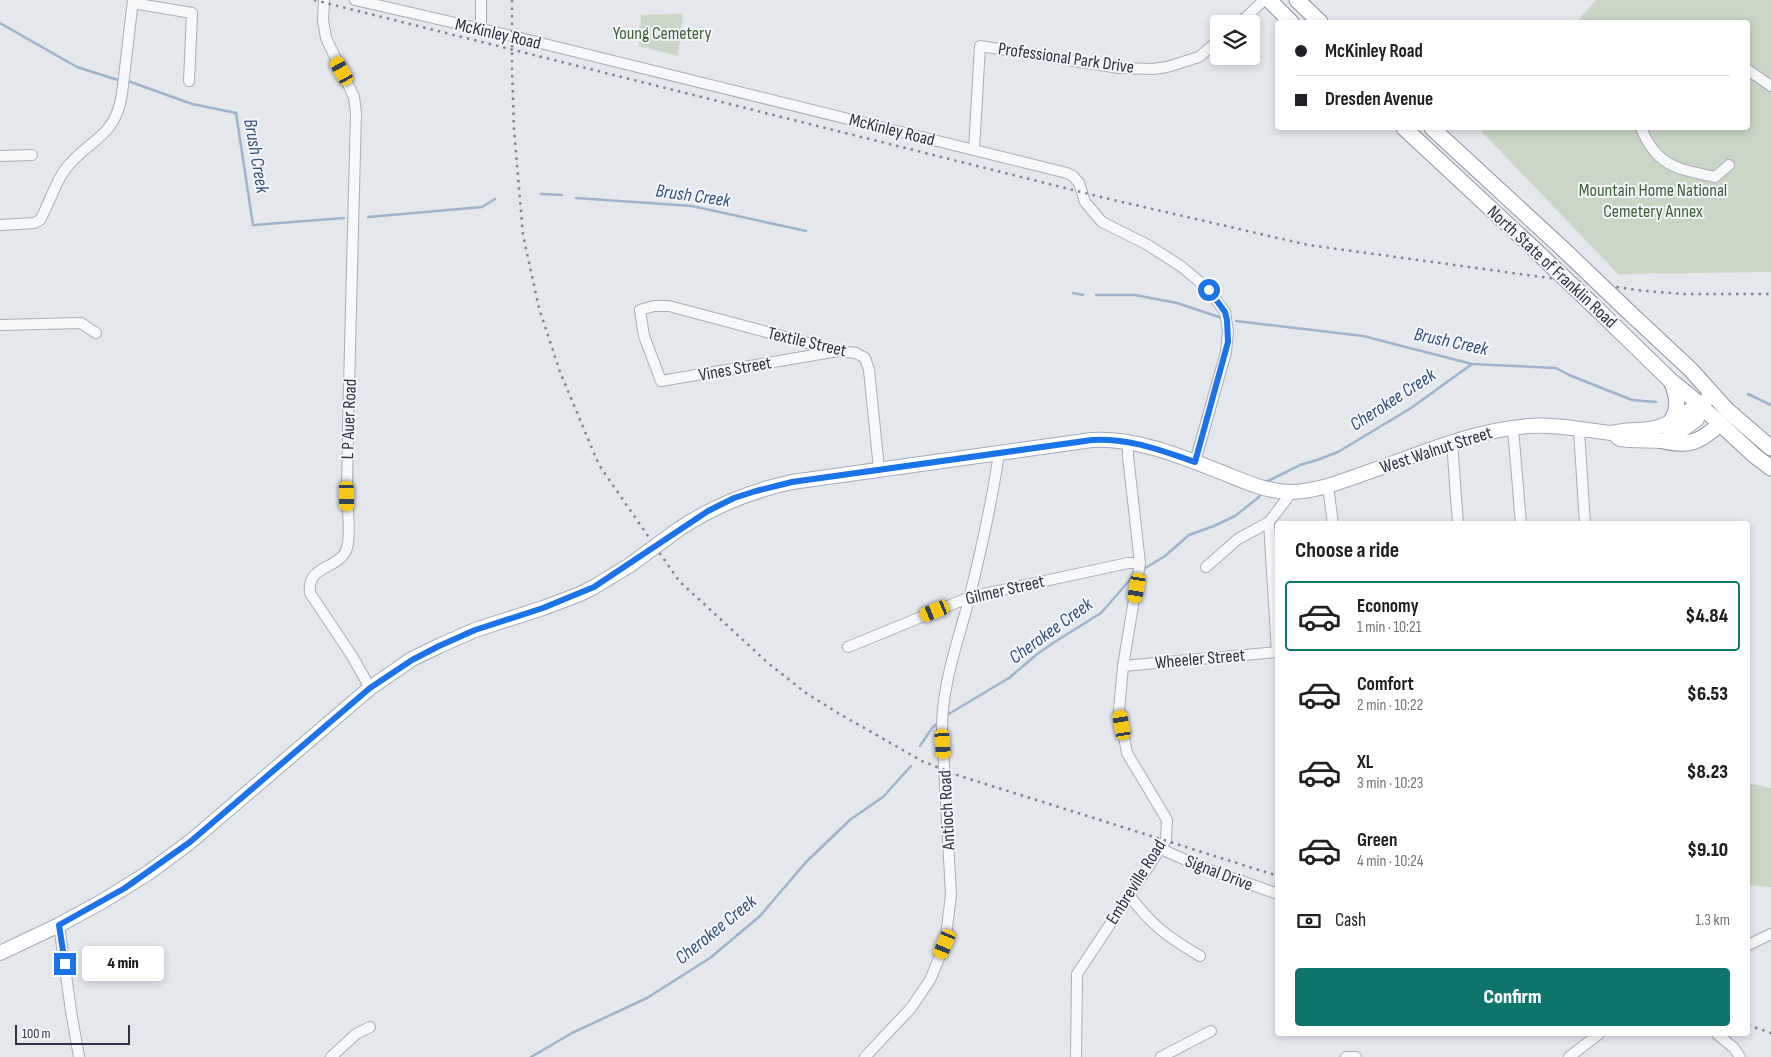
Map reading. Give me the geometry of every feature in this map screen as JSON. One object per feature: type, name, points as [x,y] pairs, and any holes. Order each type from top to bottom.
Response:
[{"type":"highway","points":[[1269,0],[1288,20]]},
{"type":"highway","points":[[1297,0],[1318,20]]},
{"type":"highway","name":"North State of Franklin Road","points":[[1411,130],[1670,380],[1771,468]]},
{"type":"highway","name":"North State of Franklin Road","points":[[1434,130],[1691,370],[1734,416],[1771,448]]},
{"type":"highway","points":[[1668,424],[1676,413],[1677,404],[1676,391],[1670,380]]},
{"type":"highway","points":[[1662,441],[1676,444],[1693,442],[1699,440],[1720,424]]},
{"type":"main road","name":"West Walnut Street","points":[[0,953],[59,925],[125,888],[190,842],[370,688],[412,660],[475,630],[543,608],[599,585],[680,529],[708,511],[734,498],[792,482],[879,468],[1107,439],[1144,445],[1263,488],[1292,492],[1307,491],[1328,486],[1477,434],[1513,428],[1546,426],[1612,433],[1650,429],[1668,424],[1713,395]]},
{"type":"main road","name":"West Walnut Street","points":[[1612,433],[1620,439],[1662,441],[1697,419],[1700,405]]},
{"type":"street","name":"L P Auer Road","points":[[324,0],[323,20],[326,38],[354,97],[356,114],[347,480],[348,544],[344,555],[318,571],[310,579],[309,587],[310,593],[352,656],[370,688]]},
{"type":"street","name":"McKinley Road","points":[[355,0],[512,36],[1073,176],[1079,183],[1085,202],[1102,222],[1148,245],[1182,267],[1209,290],[1221,305],[1227,320],[1226,352],[1195,462]]},
{"type":"street","points":[[480,0],[481,30]]},
{"type":"street","points":[[1248,15],[1264,0]]},
{"type":"street","points":[[0,225],[34,223],[40,220],[65,171],[72,162],[103,135],[114,121],[120,104],[133,2],[192,13],[189,81]]},
{"type":"street","name":"Professional Park Drive","points":[[974,150],[980,46],[1105,66],[1143,69],[1167,67],[1191,60],[1199,57],[1210,48]]},
{"type":"street","points":[[1750,71],[1771,86]]},
{"type":"street","points":[[1642,130],[1654,152],[1673,167],[1716,177],[1729,165]]},
{"type":"street","points":[[0,156],[32,155]]},
{"type":"street","name":"Textile Street","points":[[661,381],[644,336],[640,310],[654,306],[669,306],[838,352],[856,353],[865,358],[868,370],[879,468]]},
{"type":"street","points":[[0,325],[81,323],[96,333]]},
{"type":"street","name":"Vines Street","points":[[661,381],[838,352]]},
{"type":"street","points":[[1513,428],[1521,521]]},
{"type":"street","points":[[1579,430],[1585,521]]},
{"type":"street","name":"Embreville Road","points":[[1076,1057],[1077,974],[1162,849],[1166,840],[1167,820],[1127,753],[1119,710],[1140,568],[1140,546],[1128,456],[1128,442]]},
{"type":"street","points":[[1452,442],[1458,521]]},
{"type":"street","name":"Antioch Road","points":[[865,1057],[911,1008],[930,980],[945,944],[951,895],[942,706],[970,597],[999,453]]},
{"type":"street","points":[[1328,486],[1333,521]]},
{"type":"street","points":[[1206,567],[1238,539],[1269,522],[1292,492]]},
{"type":"street","points":[[1269,522],[1275,620]]},
{"type":"street","name":"Gilmer Street","points":[[848,647],[970,597],[1128,563],[1140,568]]},
{"type":"street","name":"Wheeler Street","points":[[1124,666],[1275,652]]},
{"type":"street","name":"Signal Drive","points":[[1162,849],[1201,867],[1275,893]]},
{"type":"street","points":[[1129,895],[1161,931],[1200,956]]},
{"type":"street","points":[[59,925],[79,1057]]},
{"type":"street","points":[[1750,944],[1771,934]]},
{"type":"street","points":[[331,1057],[356,1034],[370,1027]]},
{"type":"street","points":[[1161,1057],[1211,1031]]},
{"type":"street","points":[[1569,1057],[1596,1036]]},
{"type":"street","points":[[1719,1036],[1734,1048],[1740,1057]]},
{"type":"street","points":[[1346,1057],[1356,1057]]},
{"type":"green space","name":"Mountain Home National Cemetery Annex","points":[[1596,0],[1771,0],[1771,272],[1618,274],[1482,132],[1484,130],[1750,130],[1750,20],[1579,20]]},
{"type":"green space","name":"Young Cemetery","points":[[683,14],[678,56],[639,46],[641,15]]},
{"type":"green space","points":[[1750,783],[1771,788],[1771,887],[1750,885]]},
{"type":"waterway","name":"Brush Creek","points":[[0,23],[77,67],[118,80]]},
{"type":"waterway","name":"Brush Creek","points":[[128,81],[192,104],[236,113],[253,225],[344,218]]},
{"type":"waterway","name":"Brush Creek","points":[[541,194],[562,195]]},
{"type":"waterway","name":"Brush Creek","points":[[576,198],[692,206],[806,231]]},
{"type":"waterway","name":"Brush Creek","points":[[368,217],[482,207],[495,199]]},
{"type":"waterway","name":"Brush Creek","points":[[1073,293],[1083,295]]},
{"type":"waterway","name":"Brush Creek","points":[[1096,295],[1135,295],[1177,303],[1222,318]]},
{"type":"waterway","name":"Brush Creek","points":[[1236,321],[1363,336],[1472,364],[1556,368],[1632,400],[1656,402]]},
{"type":"waterway","name":"Cherokee Creek","points":[[1264,483],[1300,465],[1338,452],[1411,408],[1472,364]]},
{"type":"waterway","name":"Brush Creek","points":[[1748,394],[1771,405]]},
{"type":"waterway","name":"Cherokee Creek","points":[[1142,570],[1165,556],[1189,535],[1235,516],[1259,497],[1261,493]]},
{"type":"waterway","name":"Cherokee Creek","points":[[947,715],[1009,678],[1036,655],[1101,613],[1135,574]]},
{"type":"waterway","name":"Cherokee Creek","points":[[920,746],[932,728],[939,722]]},
{"type":"waterway","name":"Cherokee Creek","points":[[531,1057],[572,1033],[647,998],[710,958],[760,916],[806,862],[851,819],[883,797],[911,766]]},
{"type":"railway","points":[[314,0],[1105,198],[1308,245],[1645,291],[1684,294],[1771,294]]},
{"type":"railway","points":[[512,0],[514,129],[523,235],[539,308],[560,372],[599,465],[679,581],[768,663],[806,693],[922,761],[957,775],[1275,875]]},
{"type":"railway","points":[[1750,1026],[1771,1033]]},
{"type":"route","points":[[65,964],[59,925],[125,888],[190,842],[387,675],[420,655],[475,630],[571,598],[594,587],[614,576],[693,520],[734,498],[775,485],[835,475],[1092,440],[1107,439],[1144,445],[1195,462],[1228,342],[1225,312],[1209,290]]}]
